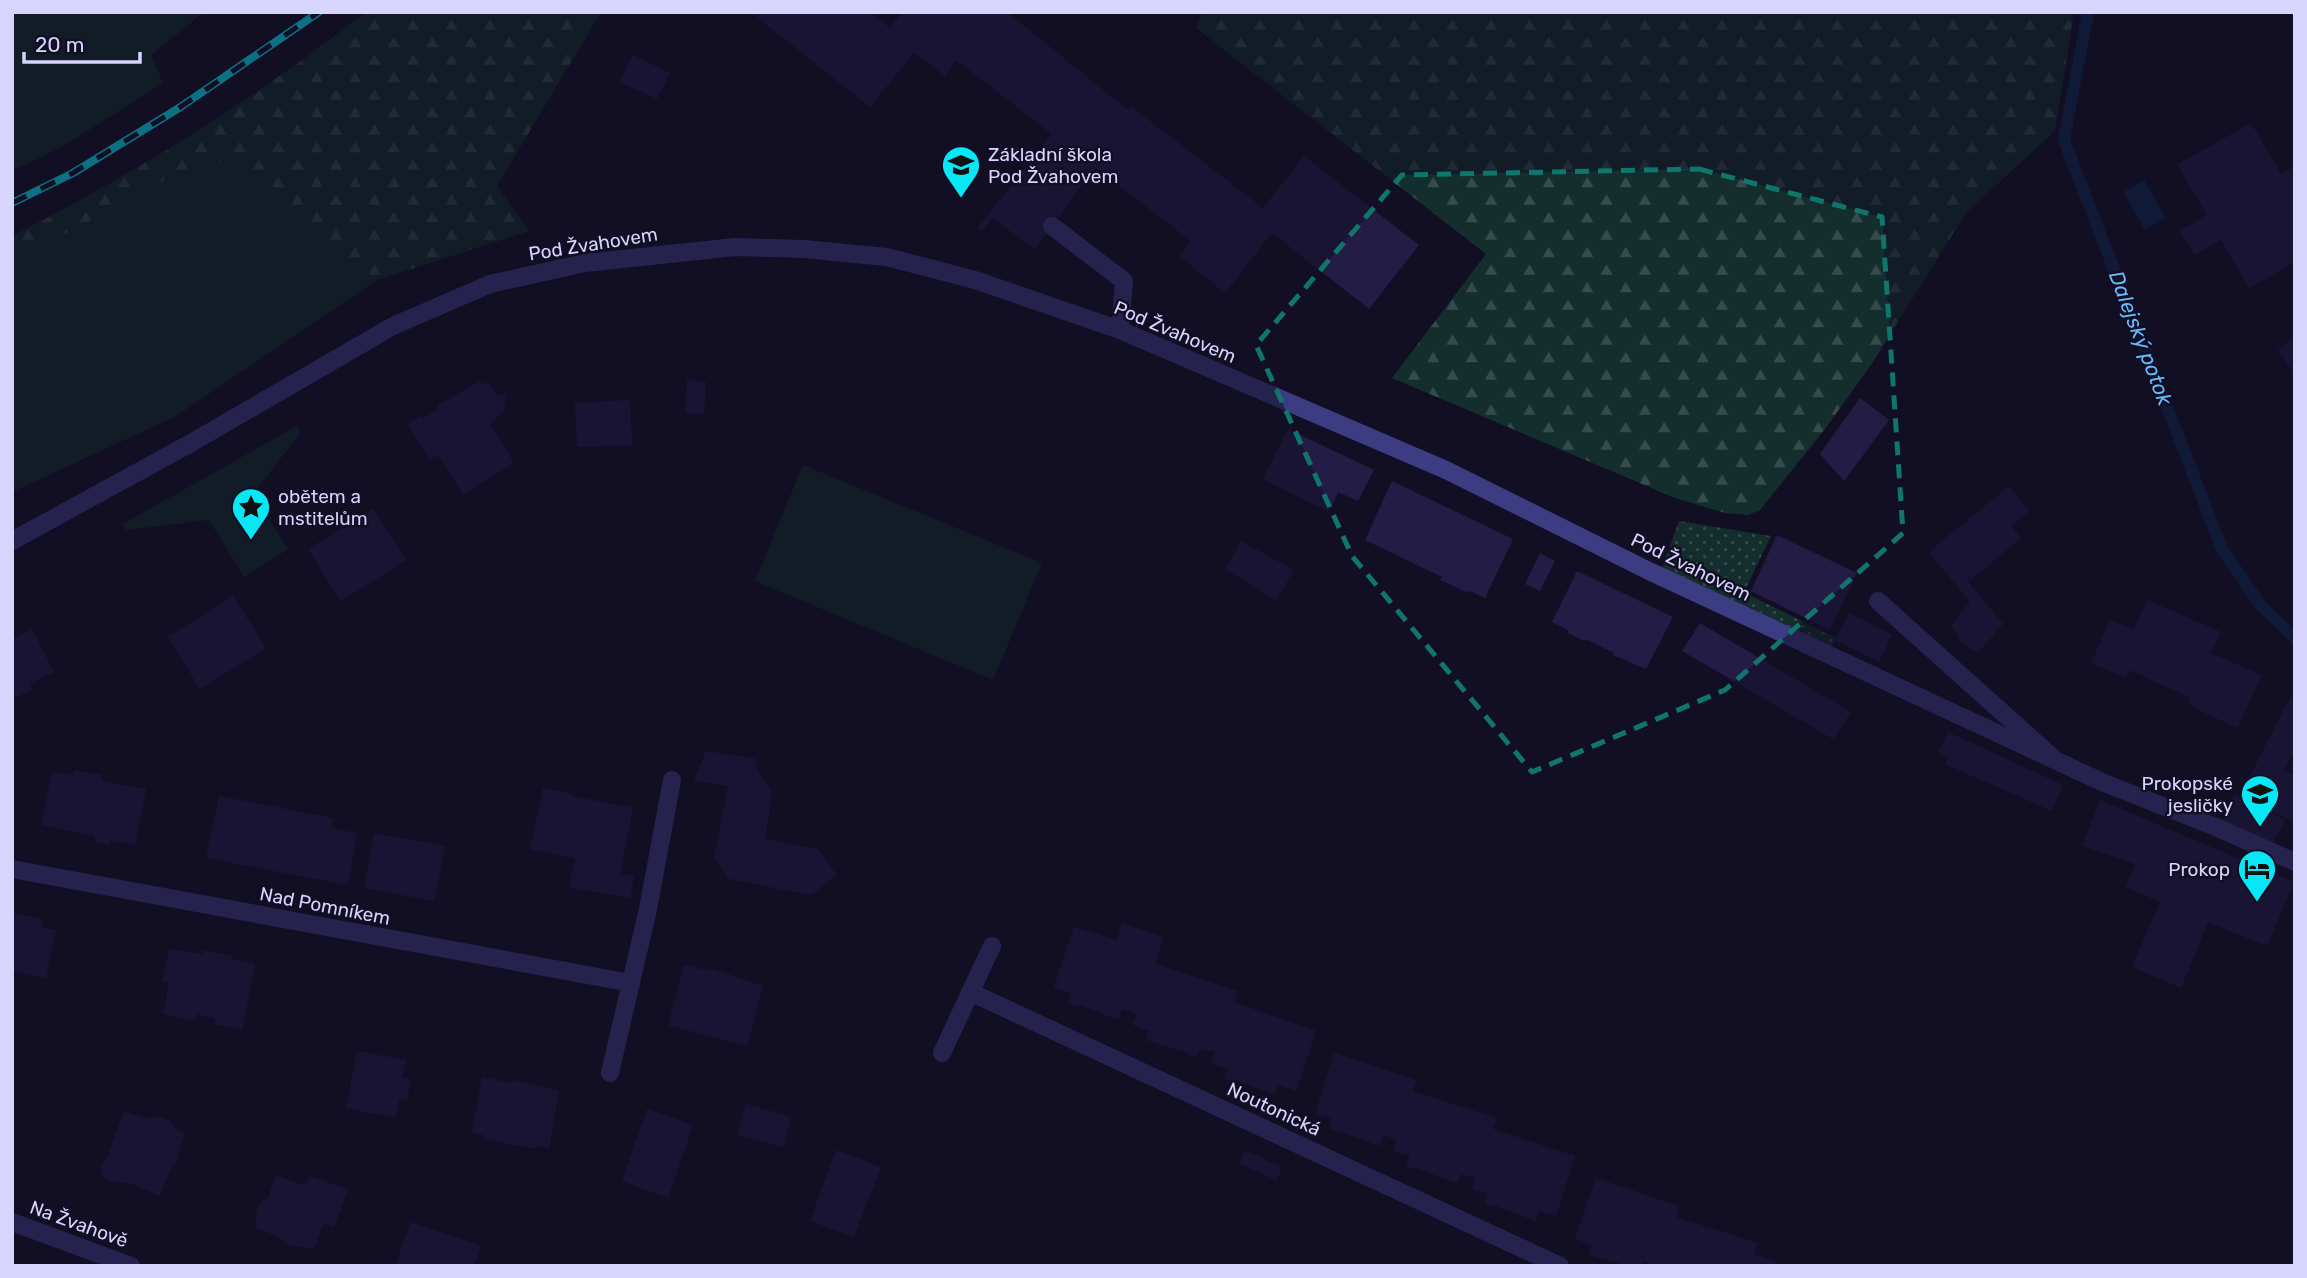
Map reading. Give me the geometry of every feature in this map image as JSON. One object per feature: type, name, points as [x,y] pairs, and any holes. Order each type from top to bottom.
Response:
[{"type":"street","points":[[1052,226],[1124,281],[1120,330]]},
{"type":"street","name":"Pod Žvahovem","points":[[12,541],[191,443],[393,326],[490,284],[585,263],[735,247],[804,249],[887,257],[975,280],[1120,330],[1446,471],[1698,594],[2102,782],[2295,862]]},
{"type":"street","points":[[1878,601],[2056,761]]},
{"type":"street","points":[[610,1073],[648,909],[672,780]]},
{"type":"street","name":"Nad Pomníkem","points":[[12,869],[631,983]]},
{"type":"street","points":[[942,1053],[992,946]]},
{"type":"street","name":"Noutonická","points":[[970,992],[1560,1266]]},
{"type":"street","name":"Na Žvahově","points":[[12,1222],[131,1266]]},
{"type":"highlighted area","points":[[1699,169],[1882,217],[1903,533],[1725,690],[1532,772],[1352,556],[1256,345],[1402,175]]},
{"type":"green space","points":[[12,12],[204,12],[151,55],[163,83],[60,148],[12,171]]},
{"type":"green space","points":[[366,12],[601,12],[497,186],[529,231],[377,280],[225,160],[171,177],[12,263],[12,236],[105,187],[195,133]]},
{"type":"green space","points":[[1203,12],[2074,12],[2055,131],[1966,213],[1871,365],[1825,429],[1760,510],[1748,515],[1725,513],[1675,498],[1392,378],[1486,254],[1196,28]]},
{"type":"green space","points":[[225,160],[377,280],[176,416],[12,492],[12,263],[171,177]]},
{"type":"green space","points":[[297,426],[301,432],[253,494],[288,549],[244,577],[209,520],[126,530],[123,524]]},
{"type":"green space","points":[[803,465],[1042,563],[993,680],[755,581]]},
{"type":"green space","points":[[1679,521],[1771,536],[1746,588],[1751,591],[1749,595],[1836,638],[1831,647],[1738,602],[1709,593],[1661,571]]},
{"type":"water","points":[[2144,180],[2166,218],[2145,230],[2123,192]]},
{"type":"building","points":[[761,12],[870,12],[890,28],[902,12],[1007,12],[1129,111],[1132,107],[1263,208],[1304,156],[1419,245],[1369,309],[1272,233],[1225,293],[1179,256],[1191,241],[1095,167],[1035,249],[992,218],[982,231],[977,229],[1052,134],[956,60],[945,76],[914,52],[870,107],[758,18]]},
{"type":"building","points":[[633,55],[670,73],[657,99],[620,82]]},
{"type":"building","points":[[2251,123],[2281,174],[2295,166],[2295,262],[2249,288],[2221,240],[2194,255],[2180,231],[2207,215],[2177,165]]},
{"type":"building","points":[[2295,338],[2295,375],[2278,349]]},
{"type":"building","points":[[687,380],[706,382],[704,414],[685,413]]},
{"type":"building","points":[[478,382],[491,385],[498,396],[506,394],[504,410],[490,424],[514,463],[463,494],[438,455],[430,460],[408,424],[439,409],[437,406]]},
{"type":"building","points":[[1860,398],[1889,420],[1844,481],[1820,454]]},
{"type":"building","points":[[630,400],[632,445],[577,447],[575,403]]},
{"type":"building","points":[[1288,429],[1374,470],[1358,501],[1338,492],[1329,512],[1263,479]]},
{"type":"building","points":[[1392,481],[1513,539],[1485,598],[1440,580],[1442,577],[1365,540]]},
{"type":"building","points":[[2009,486],[2029,511],[2011,526],[2021,538],[1968,582],[2003,624],[1978,653],[1961,643],[1951,625],[1970,602],[1929,552]]},
{"type":"building","points":[[373,509],[407,560],[341,601],[308,549]]},
{"type":"building","points":[[1777,535],[1857,573],[1830,630],[1751,591]]},
{"type":"building","points":[[1241,541],[1294,570],[1276,600],[1225,569]]},
{"type":"building","points":[[1540,553],[1555,561],[1540,591],[1525,584]]},
{"type":"building","points":[[1577,571],[1673,617],[1646,669],[1568,633],[1569,631],[1552,622]]},
{"type":"building","points":[[233,596],[266,648],[200,689],[168,637]]},
{"type":"building","points":[[2147,600],[2221,632],[2211,653],[2261,675],[2238,728],[2194,708],[2189,703],[2189,697],[2129,670],[2125,678],[2091,663],[2110,620],[2134,630]]},
{"type":"building","points":[[1849,613],[1892,635],[1879,662],[1835,640]]},
{"type":"building","points":[[1700,623],[1851,712],[1833,739],[1682,651]]},
{"type":"building","points":[[32,629],[54,672],[29,684],[33,690],[12,699],[12,639]]},
{"type":"building","points":[[2295,688],[2295,749],[2284,771],[2295,776],[2295,823],[2240,795]]},
{"type":"building","points":[[1948,732],[2063,785],[2052,811],[1945,764],[1948,758],[1938,753]]},
{"type":"building","points":[[706,751],[757,759],[756,768],[772,793],[765,839],[818,849],[837,875],[811,895],[729,879],[714,858],[728,786],[694,780]]},
{"type":"building","points":[[74,770],[102,775],[101,781],[146,789],[135,845],[111,840],[110,845],[94,842],[95,836],[41,825],[52,771],[73,776]]},
{"type":"building","points":[[543,788],[633,808],[620,874],[634,876],[630,898],[569,887],[575,858],[530,849]]},
{"type":"building","points":[[2234,795],[2285,820],[2270,849],[2220,825]]},
{"type":"building","points":[[219,796],[333,818],[331,828],[357,833],[348,885],[206,858]]},
{"type":"building","points":[[2100,800],[2294,882],[2267,946],[2208,922],[2181,988],[2132,967],[2160,902],[2125,887],[2135,864],[2082,846]]},
{"type":"building","points":[[374,833],[445,846],[434,901],[364,888]]},
{"type":"building","points":[[12,913],[43,919],[42,928],[56,930],[46,978],[12,971]]},
{"type":"building","points":[[1122,923],[1164,937],[1155,964],[1237,991],[1234,1002],[1316,1031],[1296,1091],[1278,1085],[1275,1095],[1224,1078],[1228,1069],[1211,1063],[1215,1052],[1200,1048],[1197,1057],[1146,1040],[1149,1031],[1133,1025],[1137,1014],[1122,1009],[1119,1020],[1068,1003],[1071,993],[1054,987],[1074,927],[1117,940]]},
{"type":"building","points":[[169,949],[203,954],[203,950],[255,964],[242,1030],[214,1024],[215,1018],[197,1014],[195,1021],[163,1014],[169,983],[162,982]]},
{"type":"building","points":[[684,965],[709,971],[710,968],[763,986],[747,1046],[668,1025]]},
{"type":"building","points":[[357,1051],[406,1060],[402,1078],[411,1079],[407,1100],[399,1099],[395,1118],[346,1108]]},
{"type":"building","points":[[1334,1053],[1417,1080],[1413,1091],[1497,1118],[1493,1129],[1575,1156],[1556,1216],[1539,1211],[1536,1221],[1485,1204],[1488,1194],[1472,1189],[1476,1178],[1461,1174],[1457,1183],[1406,1167],[1410,1156],[1393,1151],[1397,1140],[1383,1135],[1379,1146],[1329,1129],[1332,1119],[1315,1114]]},
{"type":"building","points":[[482,1077],[511,1083],[512,1080],[559,1091],[549,1148],[537,1146],[537,1149],[483,1139],[484,1135],[472,1133]]},
{"type":"building","points":[[746,1104],[791,1117],[784,1147],[737,1135]]},
{"type":"building","points":[[647,1109],[693,1125],[668,1198],[622,1181]]},
{"type":"building","points":[[124,1111],[146,1119],[162,1117],[170,1121],[175,1129],[185,1133],[175,1166],[172,1164],[160,1196],[129,1183],[109,1181],[102,1175],[101,1167],[107,1158]]},
{"type":"building","points":[[836,1150],[881,1167],[854,1237],[810,1221]]},
{"type":"building","points":[[1246,1150],[1282,1168],[1276,1180],[1239,1163]]},
{"type":"building","points":[[276,1175],[306,1186],[310,1176],[348,1189],[334,1227],[323,1223],[314,1249],[289,1245],[277,1236],[255,1228],[257,1209],[266,1197],[268,1198]]},
{"type":"building","points":[[1596,1178],[1679,1206],[1676,1217],[1758,1243],[1754,1254],[1786,1266],[1658,1266],[1643,1261],[1642,1266],[1630,1266],[1589,1255],[1592,1245],[1575,1239]]},
{"type":"building","points":[[411,1222],[481,1246],[474,1266],[395,1266]]},
{"type":"waterway","name":"Dalejský potok","points":[[2088,12],[2064,140],[2222,549],[2261,606],[2295,638]]},
{"type":"railway","points":[[12,203],[73,173],[179,108],[319,12]]},
{"type":"place","name":"Základní škola Pod Žvahovem","points":[[961,199]]},
{"type":"place","name":"obětem a mstitelům","points":[[251,541]]},
{"type":"place","name":"Prokopské jesličky","points":[[2260,828]]},
{"type":"place","name":"Prokop","points":[[2257,903]]}]
